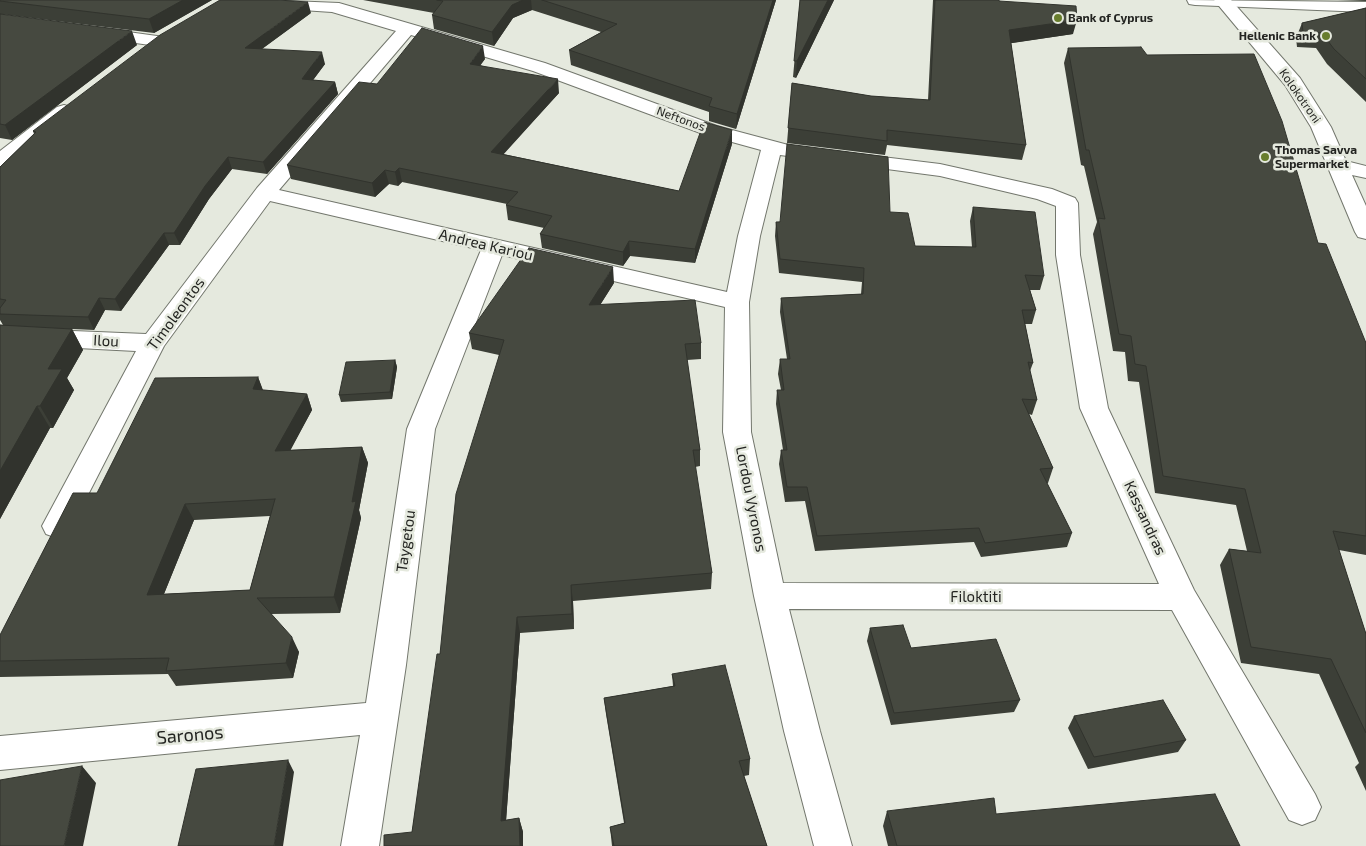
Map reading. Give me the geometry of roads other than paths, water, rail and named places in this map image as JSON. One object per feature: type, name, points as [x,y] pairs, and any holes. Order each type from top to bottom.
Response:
[{"type":"street","points":[[1195,0],[1366,7]]},
{"type":"street","name":"Kolokotroni","points":[[1223,1],[1293,82],[1321,127],[1366,232]]},
{"type":"street","name":"Neftonos","points":[[254,2],[337,4],[407,29],[539,67],[710,130],[772,147],[791,152],[940,170],[1044,194],[1067,203]]},
{"type":"street","name":"Timoleontos","points":[[45,550],[153,343],[266,193],[407,29]]},
{"type":"street","points":[[78,30],[157,41]]},
{"type":"street","points":[[141,53],[174,31]]},
{"type":"street","points":[[2,157],[77,101]]},
{"type":"street","name":"Lordou Vyronos","points":[[772,147],[749,236],[737,302],[737,432],[770,596],[802,730],[833,846]]},
{"type":"street","points":[[1339,166],[1366,172]]},
{"type":"street","name":"Andrea Kariou","points":[[266,193],[737,302]]},
{"type":"street","name":"Kassandras","points":[[1067,203],[1068,255],[1094,408],[1181,597],[1302,807]]},
{"type":"street","name":"Taygetou","points":[[360,846],[381,717],[421,429],[494,247]]},
{"type":"street","name":"Ilou","points":[[0,336],[153,343]]},
{"type":"street","name":"Filoktiti","points":[[770,596],[1181,597]]},
{"type":"street","name":"Saronos","points":[[0,753],[381,717]]},
{"type":"place","name":"Bank of Cyprus","points":[[1058,18]]},
{"type":"place","name":"Hellenic Bank","points":[[1326,36]]},
{"type":"place","name":"Thomas Savva Supermarket","points":[[1265,157]]}]
